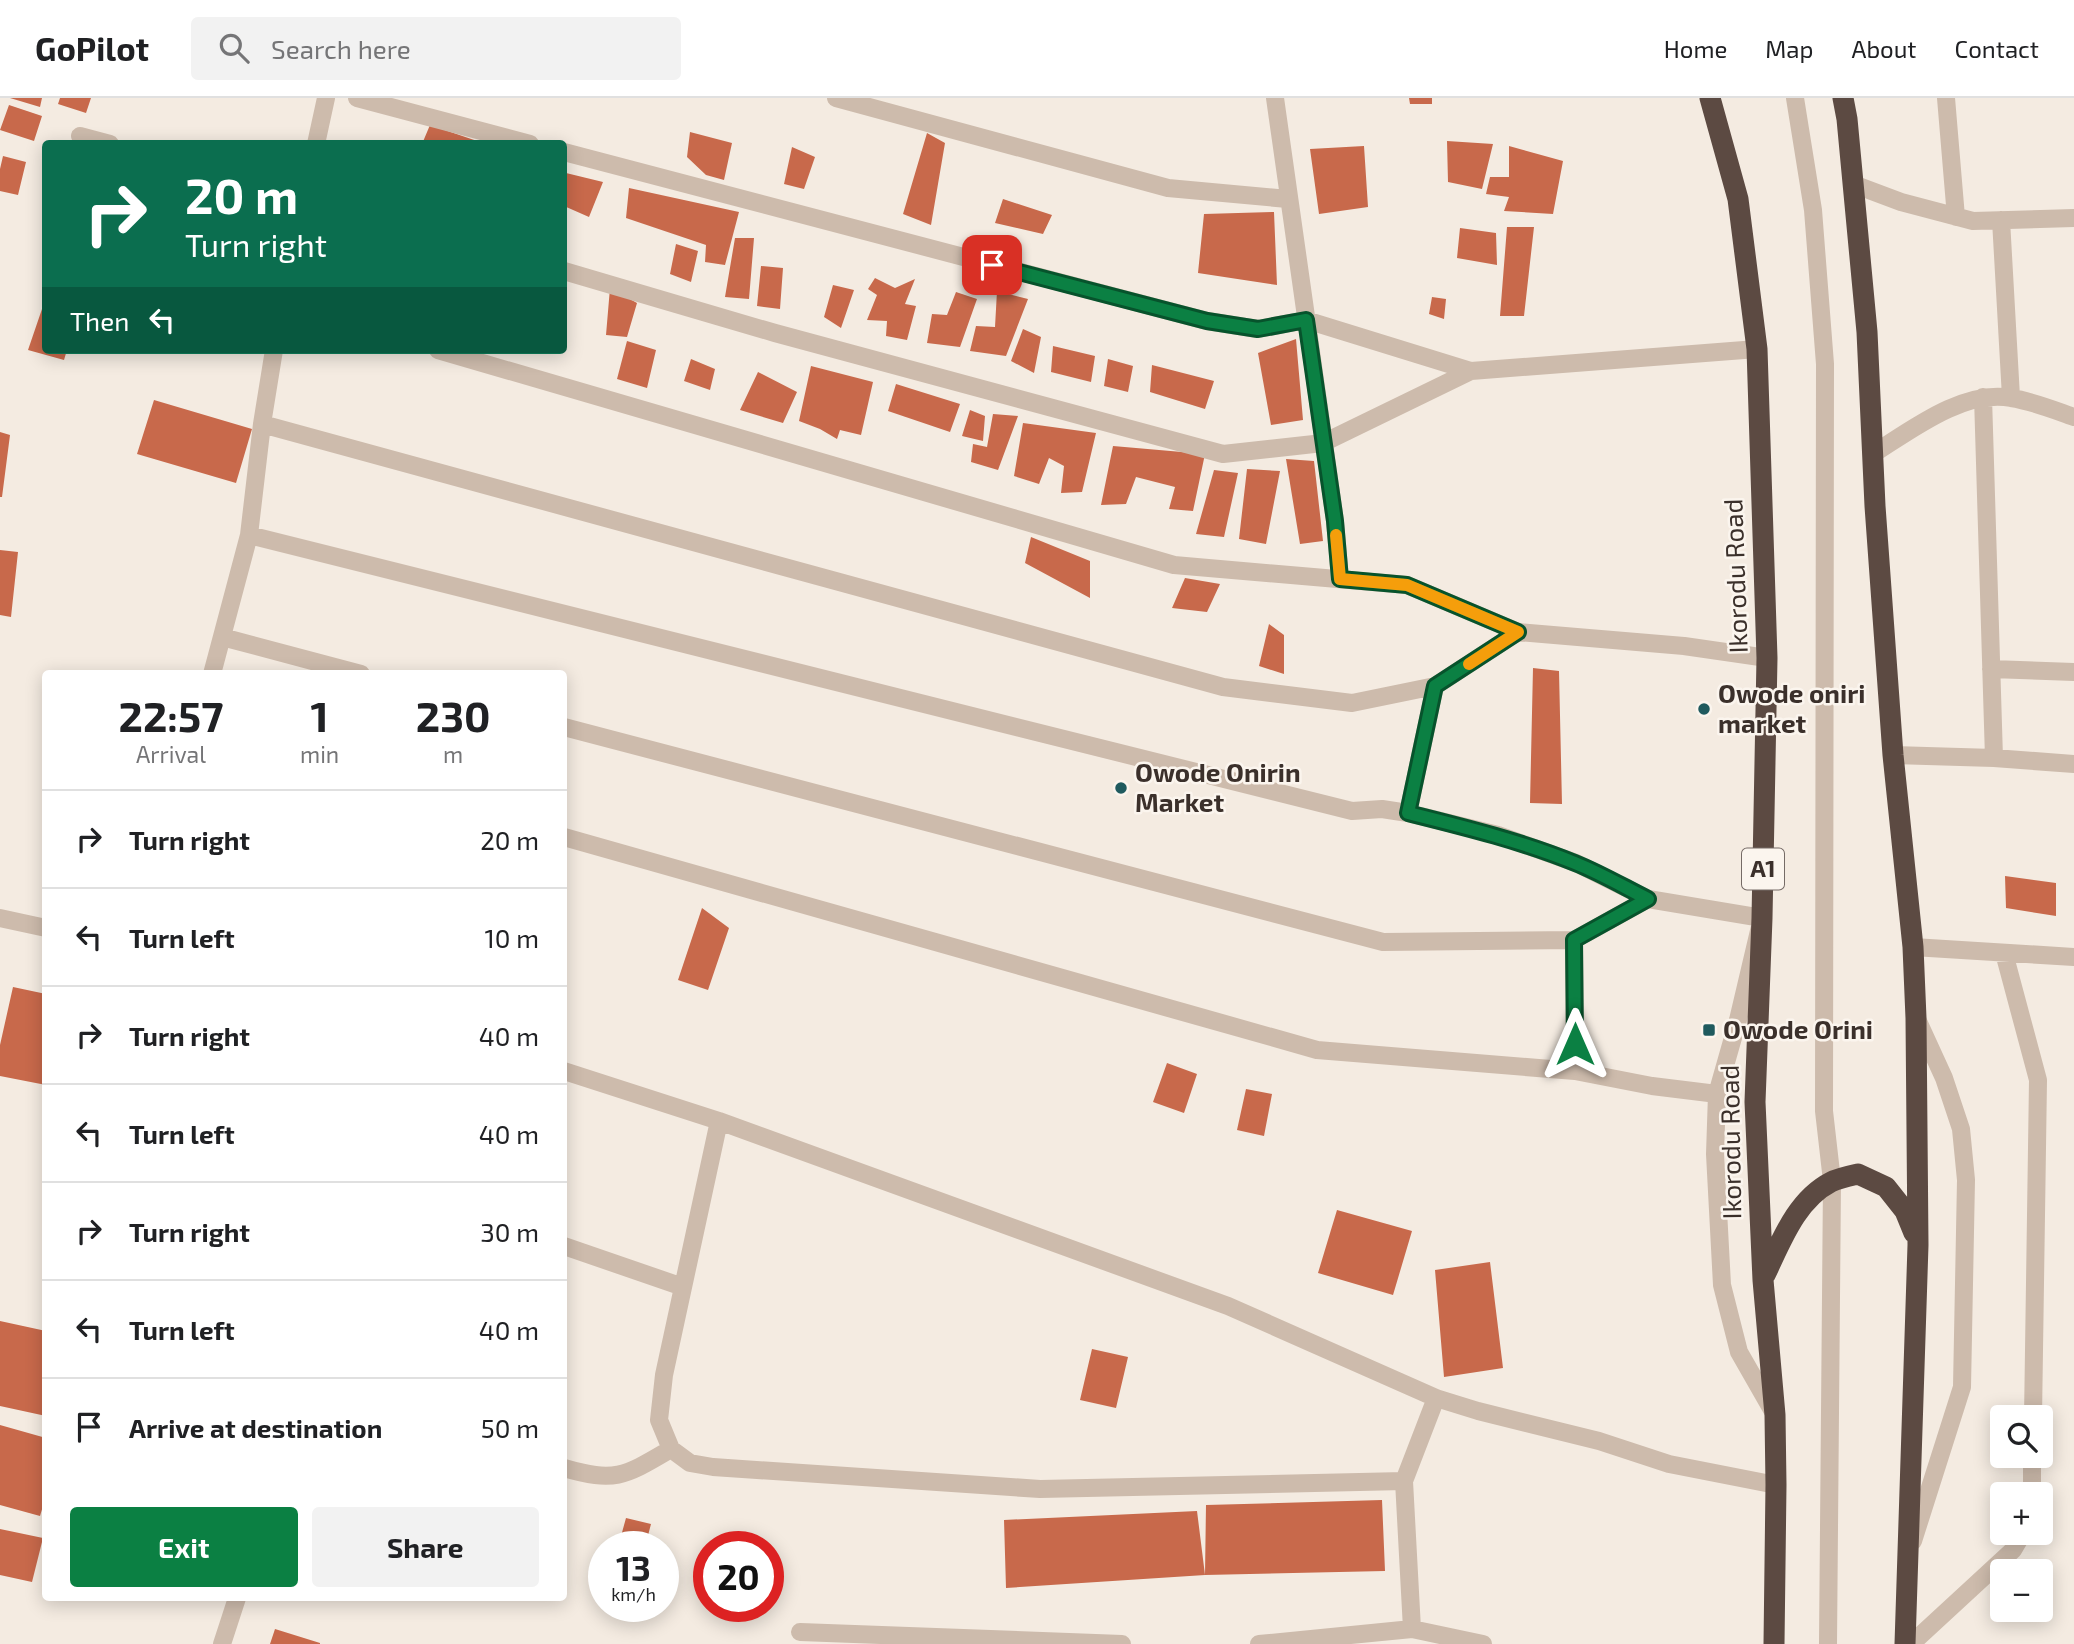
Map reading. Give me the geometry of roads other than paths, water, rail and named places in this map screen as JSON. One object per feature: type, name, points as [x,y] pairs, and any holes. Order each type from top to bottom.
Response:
[{"type":"highway","name":"Ikorodu Road","points":[[1710,98],[1738,199],[1757,349],[1767,658],[1755,1102],[1763,1280],[1775,1415],[1774,1644]]},
{"type":"highway","points":[[1843,98],[1867,332],[1894,755],[1913,947],[1916,1018],[1918,1245],[1905,1644]]},
{"type":"highway","points":[[1763,1280],[1790,1223],[1812,1196],[1832,1181],[1858,1174],[1886,1187],[1905,1211],[1918,1245]]},
{"type":"lane","points":[[317,140],[326,98]]},
{"type":"lane","points":[[357,98],[515,140]]},
{"type":"lane","points":[[836,98],[1168,187],[1288,199]]},
{"type":"lane","points":[[1275,98],[1335,521],[1340,579]]},
{"type":"lane","points":[[1795,98],[1813,210],[1825,364],[1824,1111],[1832,1181],[1828,1644]]},
{"type":"lane","points":[[1946,98],[1956,217]]},
{"type":"lane","points":[[80,136],[95,140]]},
{"type":"lane","points":[[567,153],[1207,321],[1258,329],[1306,320],[1471,371]]},
{"type":"lane","points":[[1853,184],[1901,202],[1973,220],[2074,218]]},
{"type":"lane","points":[[2001,220],[2011,397]]},
{"type":"lane","points":[[567,272],[775,333],[1223,454],[1323,443],[1471,371],[1757,349]]},
{"type":"lane","points":[[213,670],[249,535],[273,354]]},
{"type":"lane","points":[[452,354],[1174,565],[1407,585],[1518,632],[1684,646],[1767,658]]},
{"type":"lane","points":[[1873,454],[1935,415],[1983,397],[2011,397],[2074,417]]},
{"type":"lane","points":[[1983,397],[1994,758]]},
{"type":"lane","points":[[262,424],[1223,687],[1352,703],[1435,686],[1518,632]]},
{"type":"lane","points":[[249,535],[1352,811],[1382,809],[1408,813],[1498,835],[1563,858],[1648,899],[1762,918],[1717,1094],[1715,1154],[1721,1285],[1739,1352],[1775,1415]]},
{"type":"lane","points":[[222,637],[345,670]]},
{"type":"lane","points":[[1991,669],[2074,672]]},
{"type":"lane","points":[[1408,813],[1435,686]]},
{"type":"lane","points":[[567,728],[1382,942],[1574,940],[1648,899]]},
{"type":"lane","points":[[1894,755],[2074,764]]},
{"type":"lane","points":[[567,838],[1317,1050],[1575,1070],[1652,1086],[1717,1094]]},
{"type":"lane","points":[[1,922],[42,927]]},
{"type":"lane","points":[[1574,940],[1575,1070]]},
{"type":"lane","points":[[1913,947],[2074,957]]},
{"type":"lane","points":[[2004,953],[2038,1080],[2033,1405]]},
{"type":"lane","points":[[1907,1562],[1962,1387],[1966,1180],[1961,1129],[1944,1078],[1916,1018]]},
{"type":"lane","points":[[567,1072],[719,1121],[1228,1306],[1436,1398],[1599,1441],[1669,1464],[1776,1485]]},
{"type":"lane","points":[[719,1121],[664,1375],[659,1420],[671,1449],[690,1463],[713,1467],[1040,1489],[1404,1481]]},
{"type":"lane","points":[[567,1247],[683,1287]]},
{"type":"lane","points":[[1412,1629],[1404,1481],[1436,1398]]},
{"type":"lane","points":[[567,1469],[611,1477],[634,1471],[671,1449]]},
{"type":"lane","points":[[1911,1644],[2016,1545]]},
{"type":"lane","points":[[222,1644],[236,1601]]},
{"type":"lane","points":[[1259,1644],[1412,1629],[1483,1644]]},
{"type":"lane","points":[[800,1632],[1122,1644]]},
{"type":"place","name":"Owode oniri market","points":[[1704,709]]},
{"type":"place","name":"Owode Onirin Market","points":[[1121,788]]},
{"type":"place","name":"Owode Orini","points":[[1709,1030]]}]
